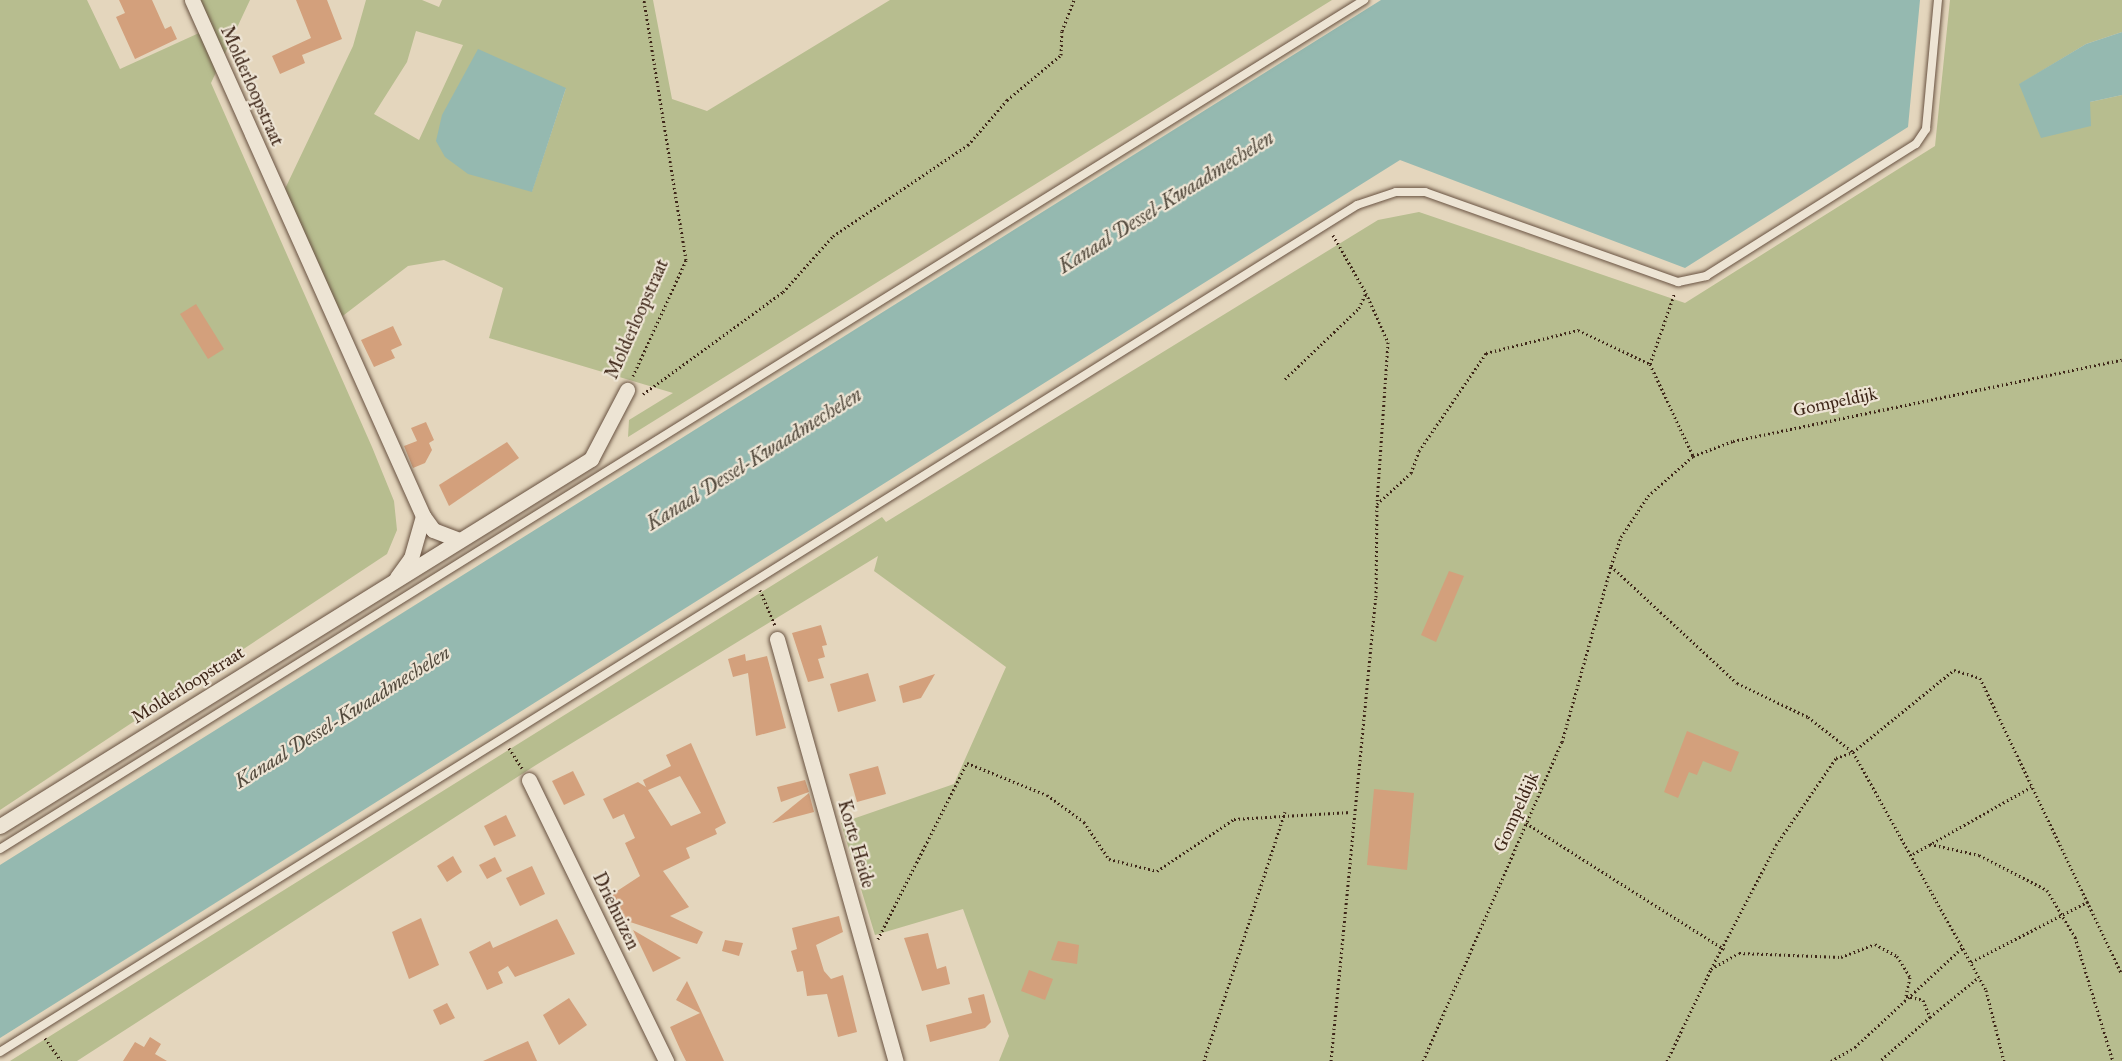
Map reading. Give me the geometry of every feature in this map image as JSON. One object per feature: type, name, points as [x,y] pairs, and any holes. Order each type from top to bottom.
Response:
[{"type":"street","name":"Molderloopstraat","points":[[192,0],[423,516],[433,530],[459,540]]},
{"type":"street","name":"Molderloopstraat","points":[[0,826],[591,459],[627,390]]},
{"type":"street","name":"Molderloopstraat","points":[[398,577],[411,558],[423,516]]},
{"type":"street","name":"Korte Heide","points":[[777,639],[897,1061]]},
{"type":"street","name":"Driehuizen","points":[[530,780],[666,1061]]},
{"type":"lane","points":[[0,849],[1364,0]]},
{"type":"lane","points":[[0,1052],[502,737],[755,582],[1326,222],[1379,195],[1425,192],[1678,282],[1706,276],[1916,144],[1926,129],[1938,0]]},
{"type":"path","name":"Molderloopstraat","points":[[627,390],[686,260],[644,0]]},
{"type":"path","points":[[618,411],[783,292],[833,236],[968,145],[1007,100],[1061,56],[1062,31],[1074,0]]},
{"type":"path","points":[[1326,222],[1366,293],[1389,355],[1377,504],[1376,597],[1351,812],[1331,1061]]},
{"type":"path","points":[[1650,364],[1678,282]]},
{"type":"path","points":[[1286,379],[1359,308],[1366,293]]},
{"type":"path","points":[[1377,504],[1411,473],[1419,451],[1486,353],[1578,330],[1650,364],[1694,456]]},
{"type":"path","name":"Gompeldijk","points":[[1423,1061],[1577,703],[1611,566],[1621,537],[1648,496],[1694,456],[1795,424],[2122,360]]},
{"type":"path","points":[[1611,566],[1737,684],[1808,717],[1853,752],[1979,977],[2004,1061]]},
{"type":"path","points":[[755,582],[774,615],[777,639]]},
{"type":"path","points":[[1667,1061],[1711,969],[1724,949],[1776,845],[1836,758],[1853,752],[1954,670],[1980,678],[2031,787],[2089,900],[2122,974]]},
{"type":"path","points":[[502,737],[530,780]]},
{"type":"path","points":[[866,949],[885,934],[967,763],[1047,795],[1084,822],[1109,859],[1157,871],[1234,819],[1286,812],[1351,812]]},
{"type":"path","points":[[1912,854],[2031,787]]},
{"type":"path","points":[[1204,1061],[1286,812]]},
{"type":"path","points":[[1526,824],[1724,949]]},
{"type":"path","points":[[1930,844],[1979,855],[2047,890],[2075,937],[2113,1061]]},
{"type":"path","points":[[1971,962],[2089,900]]},
{"type":"path","points":[[1711,969],[1739,952],[1841,957],[1875,944],[1897,956],[1910,976],[1906,996]]},
{"type":"path","points":[[1831,1061],[1855,1047],[1906,996],[1963,947]]},
{"type":"path","points":[[1880,1061],[1979,977]]},
{"type":"path","points":[[1906,996],[1923,1000],[1930,1017]]},
{"type":"path","points":[[38,1028],[61,1061]]},
{"type":"green space","points":[[0,0],[87,0],[120,69],[210,28],[197,0],[250,0],[211,83],[372,447],[394,501],[397,530],[387,554],[0,810]]},
{"type":"green space","points":[[366,0],[422,0],[439,7],[442,0],[653,0],[672,99],[707,111],[890,0],[1332,0],[628,437],[629,420],[673,393],[489,338],[503,288],[444,260],[408,266],[340,318],[283,193],[353,46]],"holes":[[[416,31],[463,45],[419,140],[374,114],[407,62]],[[566,88],[532,191],[503,183]]]},
{"type":"green space","points":[[1950,0],[2122,0],[2122,32],[2086,44],[2020,84],[2090,102],[2122,95],[2122,1061],[999,1061],[1009,1036],[963,909],[875,935],[841,823],[954,784],[1006,667],[874,571],[878,556],[536,765],[77,1061],[10,1061],[882,517],[886,522],[1378,220],[1419,212],[1685,303],[1935,146]]},
{"type":"water","name":"Kanaal Dessel-Kwaadmechelen","points":[[1381,0],[1920,0],[1908,127],[1685,268],[1400,160],[0,1038],[0,865]]},
{"type":"water","points":[[2122,32],[2122,95],[2090,102],[2091,126],[2041,138],[2019,84],[2086,44]]},
{"type":"water","points":[[478,49],[566,88],[532,192],[468,174],[445,157],[436,141],[442,115]]},
{"type":"building","points":[[119,0],[152,0],[165,29],[171,26],[177,39],[135,59],[116,17],[125,13]]},
{"type":"building","points":[[296,0],[327,0],[342,39],[302,55],[305,63],[280,74],[272,56],[311,38]]},
{"type":"building","points":[[196,304],[224,349],[208,359],[180,314]]},
{"type":"building","points":[[393,326],[402,345],[391,350],[395,358],[374,367],[361,340]]},
{"type":"building","points":[[426,422],[434,440],[429,443],[432,450],[425,463],[413,468],[404,446],[417,441],[411,428]]},
{"type":"building","points":[[507,442],[519,458],[449,506],[439,485]]},
{"type":"building","points":[[1449,571],[1464,576],[1436,642],[1421,635]]},
{"type":"building","points":[[821,625],[827,645],[822,646],[825,657],[818,659],[824,678],[808,682],[792,633]]},
{"type":"building","points":[[745,654],[746,661],[767,656],[786,728],[756,736],[748,673],[733,677],[728,659]]},
{"type":"building","points":[[868,673],[876,701],[838,712],[830,684]]},
{"type":"building","points":[[935,674],[921,698],[903,703],[899,686]]},
{"type":"building","points":[[1687,731],[1739,752],[1731,772],[1703,761],[1697,775],[1689,772],[1678,798],[1664,792]]},
{"type":"building","points":[[691,743],[726,823],[715,829],[717,834],[686,848],[690,858],[663,871],[689,907],[670,916],[703,932],[697,944],[624,920],[611,895],[640,876],[625,843],[635,838],[624,814],[613,819],[603,799],[638,782],[646,787],[643,780],[671,766],[666,755]],"holes":[[[680,776],[701,813],[671,826],[648,790]]]},
{"type":"building","points":[[878,766],[886,794],[857,802],[849,774]]},
{"type":"building","points":[[573,771],[585,795],[564,805],[552,781]]},
{"type":"building","points":[[805,780],[809,792],[781,802],[777,787]]},
{"type":"building","points":[[1374,789],[1414,793],[1407,870],[1367,865]]},
{"type":"building","points":[[809,793],[814,812],[772,823]]},
{"type":"building","points":[[506,815],[516,836],[494,846],[484,826]]},
{"type":"building","points":[[453,856],[462,872],[447,882],[437,866]]},
{"type":"building","points":[[495,857],[502,871],[487,879],[479,865]]},
{"type":"building","points":[[532,866],[545,894],[520,906],[506,878]]},
{"type":"building","points":[[839,916],[843,932],[816,945],[824,971],[831,979],[843,975],[857,1032],[838,1037],[827,994],[807,996],[803,971],[797,972],[791,951],[797,949],[792,928]]},
{"type":"building","points":[[421,918],[439,965],[409,979],[392,932]]},
{"type":"building","points":[[557,919],[575,954],[515,977],[508,966],[498,972],[503,983],[487,990],[469,952],[490,941],[493,948]]},
{"type":"building","points":[[633,930],[681,958],[653,972]]},
{"type":"building","points":[[928,933],[937,969],[946,966],[950,984],[922,991],[904,938]]},
{"type":"building","points":[[725,940],[743,943],[739,956],[722,951]]},
{"type":"building","points":[[1058,941],[1079,945],[1077,964],[1051,960]]},
{"type":"building","points":[[1029,970],[1053,979],[1045,1000],[1021,991]]},
{"type":"building","points":[[687,981],[724,1061],[686,1061],[680,1049],[670,1027],[700,1013],[676,1000]]},
{"type":"building","points":[[984,994],[991,1022],[985,1028],[930,1042],[926,1025],[972,1013],[968,998]]},
{"type":"building","points":[[569,998],[587,1025],[559,1045],[543,1015]]},
{"type":"building","points":[[447,1003],[455,1018],[440,1025],[433,1010]]},
{"type":"building","points":[[150,1037],[161,1044],[155,1054],[167,1061],[123,1061],[135,1042],[144,1047]]},
{"type":"building","points":[[528,1041],[537,1061],[483,1061]]}]
